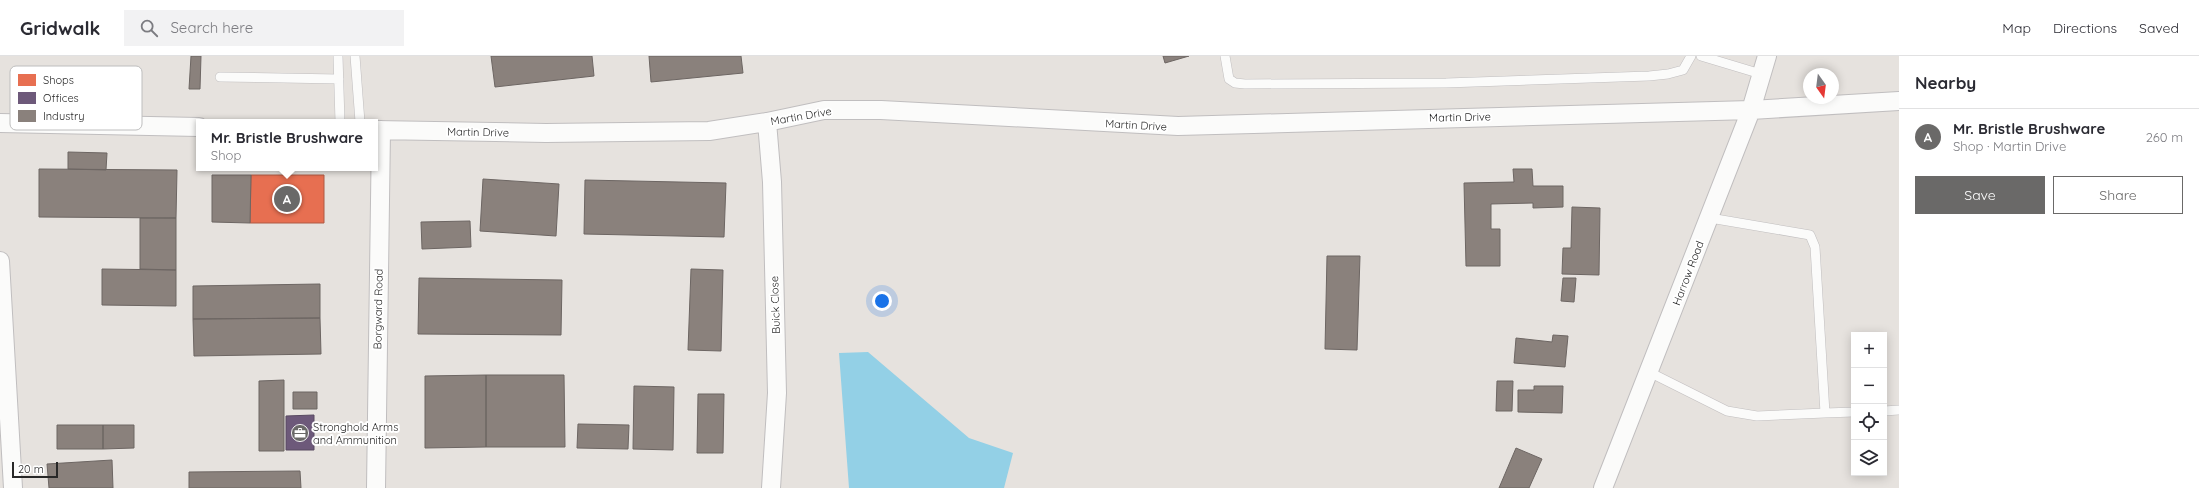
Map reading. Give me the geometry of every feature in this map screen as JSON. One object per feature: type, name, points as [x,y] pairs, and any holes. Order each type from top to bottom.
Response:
[{"type":"street","name":"Harrow Road","points":[[1603,488],[1751,110],[1767,56]]},
{"type":"street","name":"Martin Drive","points":[[378,130],[546,133],[709,131],[767,122],[824,110],[881,110],[1178,126],[1751,110],[1899,101]]},
{"type":"street","name":"Buick Close","points":[[767,122],[772,182],[777,392],[771,488]]},
{"type":"street","points":[[0,123],[10,123]]},
{"type":"street","points":[[142,126],[196,127]]},
{"type":"street","name":"Borgward Road","points":[[376,488],[378,171]]},
{"type":"street","points":[[0,261],[13,488]]},
{"type":"lane","points":[[338,56],[340,119]]},
{"type":"lane","points":[[355,56],[360,119]]},
{"type":"lane","points":[[1224,56],[1229,79],[1235,83],[1245,84],[1446,83],[1649,76],[1668,74],[1683,70],[1691,56]]},
{"type":"lane","points":[[1701,56],[1762,74]]},
{"type":"lane","points":[[220,77],[339,79]]},
{"type":"lane","points":[[1710,218],[1810,235],[1815,247],[1824,412]]},
{"type":"lane","points":[[1649,372],[1727,410],[1757,416],[1851,412]]},
{"type":"lane","points":[[1887,410],[1899,410]]},
{"type":"water","points":[[868,352],[969,438],[1013,453],[1004,488],[849,488],[839,353]]},
{"type":"building: Shops","points":[[251,175],[324,175],[324,223],[250,223]]},
{"type":"building: Offices","name":"Stronghold Arms and Ammunition","points":[[314,415],[314,450],[286,450],[286,416]]},
{"type":"building: Industry","points":[[191,56],[201,56],[200,89],[189,89]]},
{"type":"building: Industry","points":[[491,56],[592,56],[594,76],[495,87]]},
{"type":"building: Industry","points":[[649,56],[741,56],[743,73],[651,82]]},
{"type":"building: Industry","points":[[1163,56],[1189,56],[1165,63]]},
{"type":"building: Industry","points":[[68,152],[107,153],[106,170],[68,169]]},
{"type":"building: Industry","points":[[39,169],[177,170],[176,218],[39,217]]},
{"type":"building: Industry","points":[[1513,169],[1532,169],[1533,186],[1563,186],[1563,207],[1533,208],[1533,203],[1491,204],[1491,229],[1500,229],[1500,266],[1466,266],[1464,183],[1514,182]]},
{"type":"building: Industry","points":[[212,175],[251,175],[250,223],[212,222]]},
{"type":"building: Industry","points":[[483,179],[559,184],[556,236],[480,231]]},
{"type":"building: Industry","points":[[585,180],[726,183],[724,237],[584,234]]},
{"type":"building: Industry","points":[[1572,207],[1600,208],[1599,275],[1562,274],[1563,248],[1571,248]]},
{"type":"building: Industry","points":[[140,218],[176,218],[176,270],[140,269]]},
{"type":"building: Industry","points":[[470,221],[471,247],[422,249],[421,222]]},
{"type":"building: Industry","points":[[1327,256],[1360,256],[1357,350],[1325,349]]},
{"type":"building: Industry","points":[[102,269],[176,270],[176,306],[102,305]]},
{"type":"building: Industry","points":[[691,269],[723,270],[721,351],[688,350]]},
{"type":"building: Industry","points":[[419,278],[562,280],[561,335],[418,334]]},
{"type":"building: Industry","points":[[1563,278],[1576,278],[1574,302],[1561,301]]},
{"type":"building: Industry","points":[[320,284],[320,318],[193,319],[193,286]]},
{"type":"building: Industry","points":[[320,318],[321,354],[194,356],[193,319]]},
{"type":"building: Industry","points":[[1553,335],[1568,336],[1565,367],[1514,363],[1516,338],[1552,342]]},
{"type":"building: Industry","points":[[486,375],[486,447],[425,448],[425,376]]},
{"type":"building: Industry","points":[[486,375],[564,375],[565,447],[486,447]]},
{"type":"building: Industry","points":[[284,380],[284,451],[259,451],[259,381]]},
{"type":"building: Industry","points":[[1497,381],[1513,381],[1512,411],[1496,411]]},
{"type":"building: Industry","points":[[634,386],[674,387],[673,450],[633,449]]},
{"type":"building: Industry","points":[[1534,386],[1563,386],[1562,413],[1518,412],[1518,390],[1534,390]]},
{"type":"building: Industry","points":[[293,392],[317,392],[317,409],[293,409]]},
{"type":"building: Industry","points":[[698,394],[724,394],[723,453],[697,453]]},
{"type":"building: Industry","points":[[578,424],[629,425],[628,449],[577,448]]},
{"type":"building: Industry","points":[[57,425],[103,425],[103,449],[57,449]]},
{"type":"building: Industry","points":[[103,425],[134,425],[134,448],[103,449]]},
{"type":"building: Industry","points":[[1516,448],[1542,459],[1529,488],[1499,488]]},
{"type":"building: Industry","points":[[112,460],[113,488],[49,488],[47,464]]},
{"type":"building: Industry","points":[[300,471],[301,488],[189,488],[189,472]]},
{"type":"place","name":"Mr. Bristle Brushware","points":[[287,199]]},
{"type":"place","name":"Stronghold Arms and Ammunition","points":[[300,433]]}]
